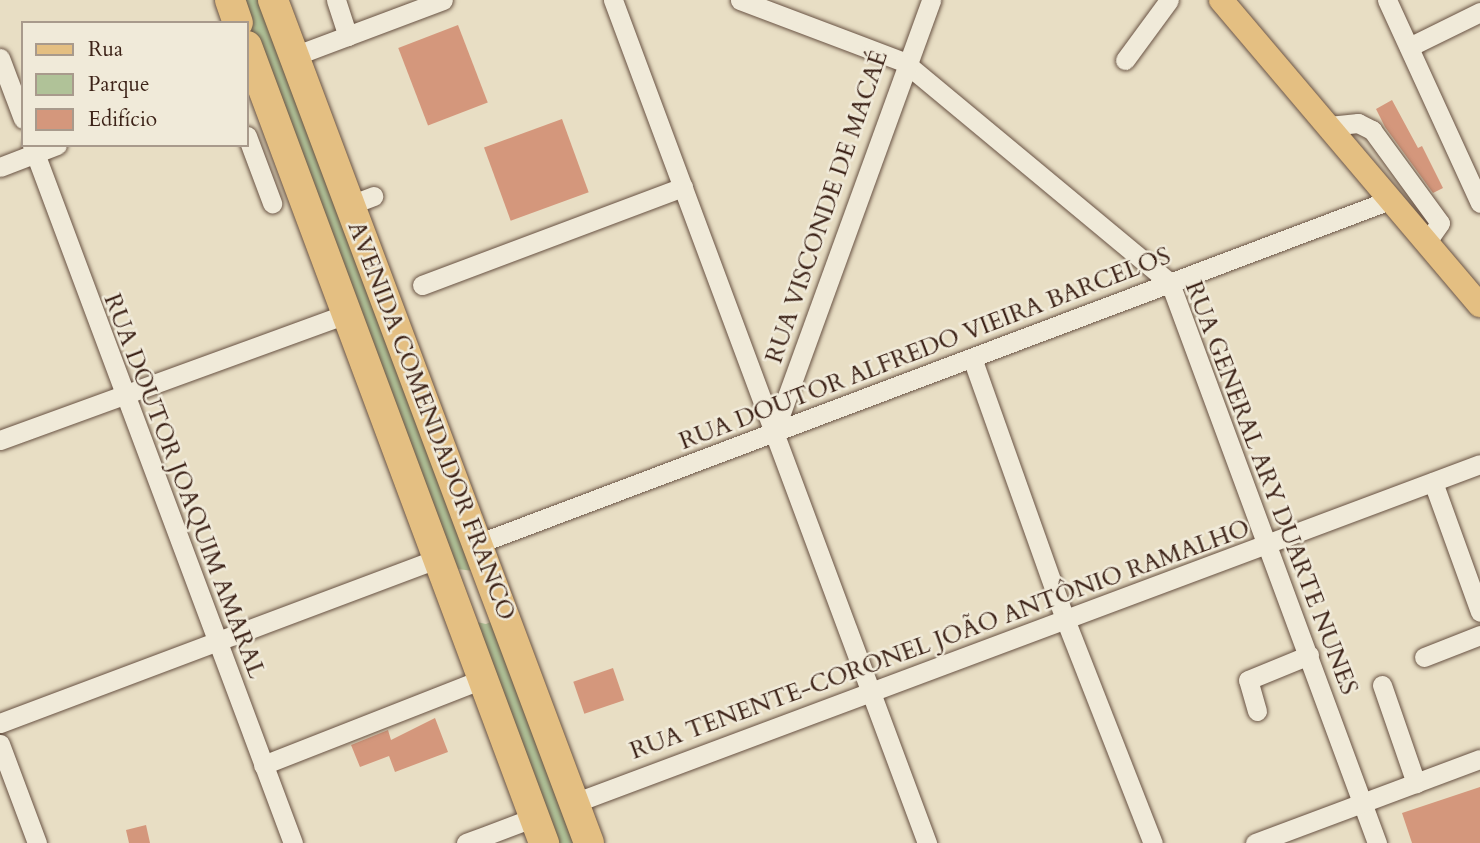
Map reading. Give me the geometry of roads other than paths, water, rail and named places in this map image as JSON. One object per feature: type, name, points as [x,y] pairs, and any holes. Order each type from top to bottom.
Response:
[{"type":"highway","points":[[230,0],[237,21]]},
{"type":"highway","name":"AVENIDA COMENDADOR FRANCO","points":[[273,0],[294,56],[361,201],[477,544],[589,843]]},
{"type":"highway","name":"AVENIDA COMENDADOR FRANCO","points":[[248,49],[540,830]]},
{"type":"highway","points":[[454,601],[471,611],[481,609],[489,604],[493,586]]},
{"type":"main road","points":[[1221,0],[1480,305]]},
{"type":"street","points":[[336,0],[348,36]]},
{"type":"street","points":[[294,56],[443,0]]},
{"type":"street","points":[[613,0],[927,843]]},
{"type":"street","name":"RUA GENERAL ARY DUARTE NUNES","points":[[740,0],[904,62],[1170,283],[1270,543],[1377,843]]},
{"type":"street","name":"RUA VISCONDE DE MACAÉ","points":[[774,432],[904,62],[930,0]]},
{"type":"street","points":[[1125,60],[1169,0]]},
{"type":"street","points":[[1390,1],[1409,47],[1473,167],[1480,203]]},
{"type":"street","points":[[1409,47],[1480,12]]},
{"type":"street","points":[[0,58],[21,114]]},
{"type":"street","points":[[1329,126],[1359,123],[1372,130],[1440,223],[1426,243]]},
{"type":"street","points":[[248,139],[272,203]]},
{"type":"street","points":[[0,167],[34,149]]},
{"type":"street","name":"RUA DOUTOR JOAQUIM AMARAL","points":[[34,149],[122,395],[293,843]]},
{"type":"street","name":"RUA DOUTOR ALFREDO VIEIRA BARCELOS","points":[[477,544],[1170,283],[1383,192],[1398,165]]},
{"type":"street","points":[[422,285],[683,187]]},
{"type":"street","points":[[0,440],[347,314]]},
{"type":"street","points":[[972,358],[1065,619],[1153,843]]},
{"type":"street","name":"RUA TENENTE-CORONEL JOÃO ANTÔNIO RAMALHO","points":[[574,803],[1480,464]]},
{"type":"street","points":[[1433,482],[1480,612]]},
{"type":"street","points":[[0,723],[438,558]]},
{"type":"street","points":[[1424,657],[1480,635]]},
{"type":"street","points":[[1257,711],[1248,680],[1309,654]]},
{"type":"street","points":[[264,765],[483,679]]},
{"type":"street","points":[[1382,685],[1416,783]]},
{"type":"street","points":[[0,744],[37,843]]},
{"type":"street","points":[[1255,843],[1480,759]]},
{"type":"street","points":[[466,843],[540,830]]}]
